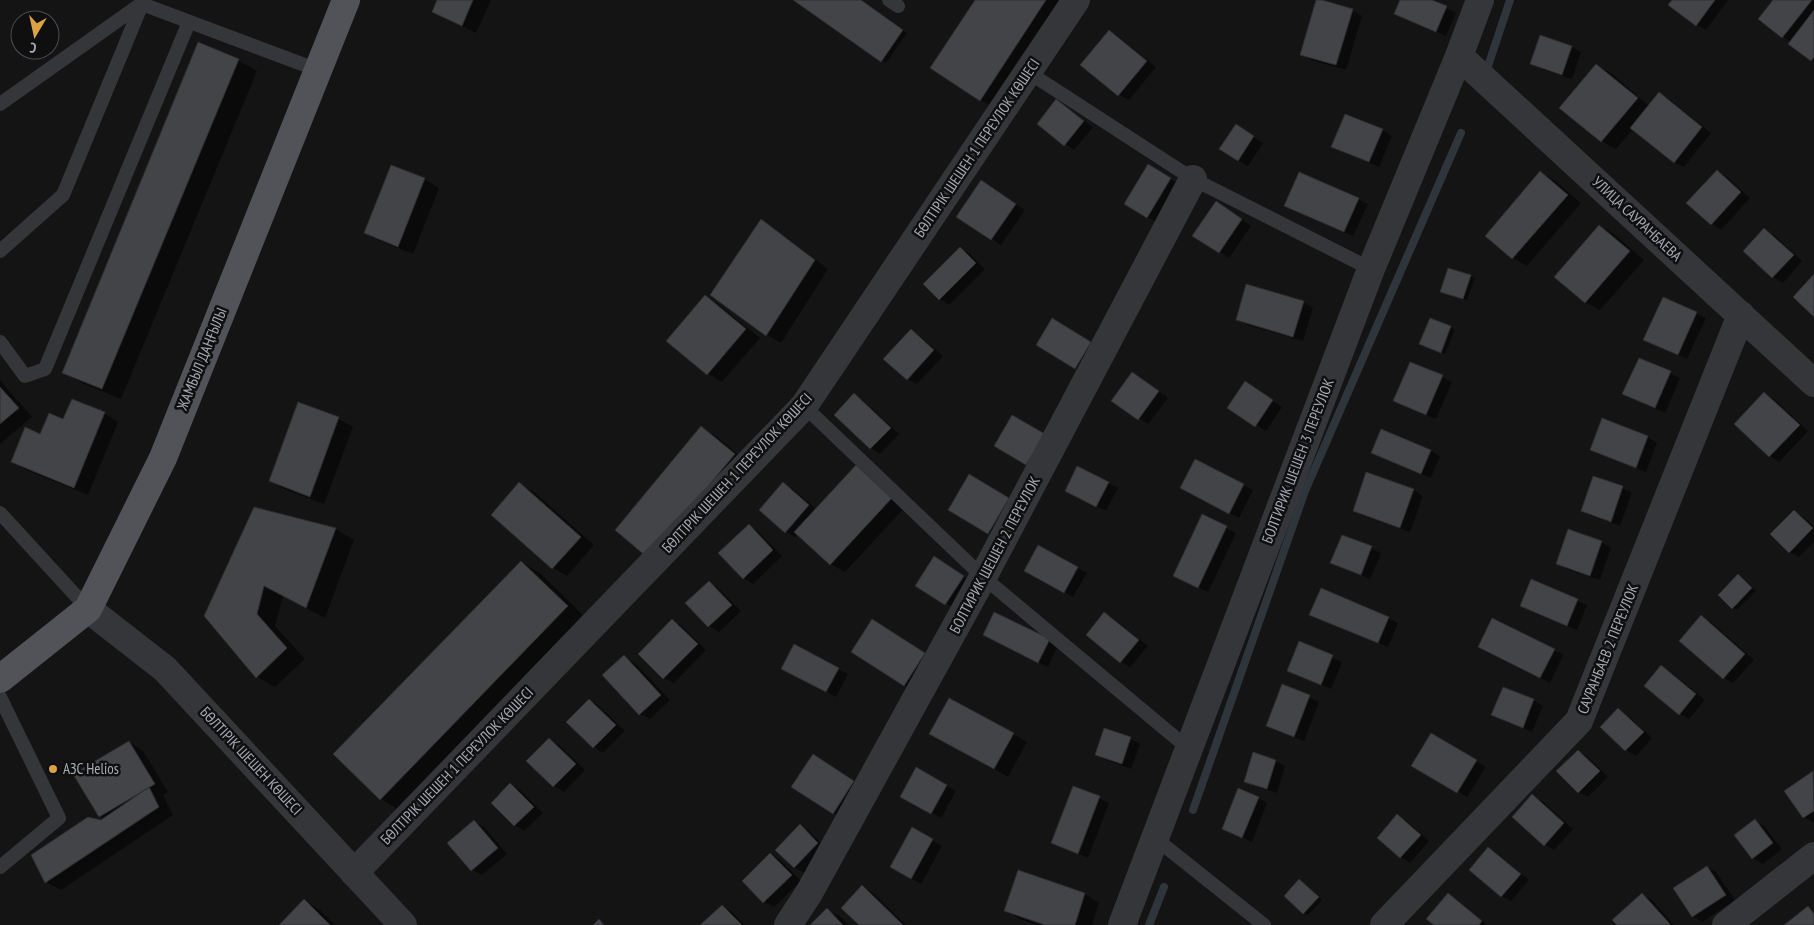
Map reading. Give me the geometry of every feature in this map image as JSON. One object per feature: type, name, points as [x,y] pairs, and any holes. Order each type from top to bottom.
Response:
[{"type":"main road","name":"ЖАМБЫЛ ДАҢҒЫЛЫ","points":[[0,679],[88,610],[163,458],[346,0]]},
{"type":"street","name":"БӨЛТІРІК ШЕШЕН 1 ПЕРЕУЛОК КӨШЕСІ","points":[[354,873],[804,406],[1076,0]]},
{"type":"street","name":"БОЛТИРИК ШЕШЕН 3 ПЕРЕУЛОК","points":[[1122,925],[1371,269],[1459,56],[1480,0]]},
{"type":"street","name":"УЛИЦА САУРАНБАЕВА","points":[[1459,56],[1814,383]]},
{"type":"street","name":"БОЛТИРИК ШЕШЕН 2 ПЕРЕУЛОК","points":[[788,925],[809,893],[983,577],[1193,179]]},
{"type":"street","name":"САУРАНБАЕВ 2 ПЕРЕУЛОК","points":[[1384,925],[1579,721],[1741,315]]},
{"type":"street","name":"БӨЛТІРІК ШЕШЕН КӨШЕСІ","points":[[88,610],[165,669],[402,925]]},
{"type":"street","points":[[1726,925],[1814,856]]},
{"type":"lane","points":[[142,4],[318,70]]},
{"type":"lane","points":[[0,104],[142,4]]},
{"type":"lane","points":[[0,251],[63,195],[142,4]]},
{"type":"lane","points":[[0,342],[25,376],[45,369],[189,22]]},
{"type":"lane","points":[[1028,72],[1193,179],[1371,269]]},
{"type":"lane","points":[[804,406],[983,577],[1189,750]]},
{"type":"lane","points":[[0,514],[88,610]]},
{"type":"lane","points":[[0,697],[59,818],[0,867]]},
{"type":"lane","points":[[1156,838],[1264,925]]},
{"type":"building","points":[[437,0],[473,0],[462,26],[432,12]]},
{"type":"building","points":[[793,0],[861,0],[903,30],[881,62]]},
{"type":"building","points":[[975,0],[1046,0],[980,101],[930,68]]},
{"type":"building","points":[[1316,0],[1353,9],[1336,65],[1300,55]]},
{"type":"building","points":[[1400,0],[1432,0],[1447,6],[1436,32],[1394,14]]},
{"type":"building","points":[[1672,0],[1715,0],[1696,26],[1668,5]]},
{"type":"building","points":[[1773,0],[1812,0],[1782,38],[1758,19]]},
{"type":"building","points":[[1814,10],[1814,57],[1811,61],[1788,44]]},
{"type":"building","points":[[1109,30],[1147,61],[1118,96],[1080,65]]},
{"type":"building","points":[[1540,35],[1572,46],[1562,75],[1530,64]]},
{"type":"building","points":[[198,42],[239,59],[102,389],[62,373]]},
{"type":"building","points":[[1596,64],[1638,98],[1601,142],[1559,108]]},
{"type":"building","points":[[1659,92],[1702,127],[1674,163],[1630,128]]},
{"type":"building","points":[[1056,99],[1084,121],[1064,146],[1037,124]]},
{"type":"building","points":[[1345,114],[1383,129],[1369,162],[1331,147]]},
{"type":"building","points":[[1236,124],[1254,136],[1238,161],[1219,149]]},
{"type":"building","points":[[1148,164],[1171,178],[1147,218],[1124,204]]},
{"type":"building","points":[[391,165],[425,178],[398,247],[364,233]]},
{"type":"building","points":[[1717,170],[1741,192],[1711,225],[1686,203]]},
{"type":"building","points":[[1540,171],[1568,195],[1512,259],[1485,236]]},
{"type":"building","points":[[1299,172],[1359,198],[1344,232],[1284,206]]},
{"type":"building","points":[[981,180],[1016,204],[991,240],[956,217]]},
{"type":"building","points":[[1216,201],[1242,219],[1219,253],[1192,236]]},
{"type":"building","points":[[761,219],[815,260],[766,336],[710,295]]},
{"type":"building","points":[[1599,225],[1630,251],[1585,303],[1554,277]]},
{"type":"building","points":[[1764,228],[1794,255],[1772,278],[1743,251]]},
{"type":"building","points":[[960,247],[976,263],[939,300],[923,284]]},
{"type":"building","points":[[1448,268],[1471,275],[1463,299],[1440,292]]},
{"type":"building","points":[[1814,274],[1814,317],[1793,297]]},
{"type":"building","points":[[1246,284],[1304,301],[1293,337],[1236,320]]},
{"type":"building","points":[[705,295],[746,329],[707,375],[666,341]]},
{"type":"building","points":[[1663,297],[1697,312],[1678,355],[1643,340]]},
{"type":"building","points":[[1052,318],[1091,342],[1075,369],[1036,345]]},
{"type":"building","points":[[1430,318],[1451,326],[1441,353],[1419,344]]},
{"type":"building","points":[[911,329],[934,350],[907,380],[883,359]]},
{"type":"building","points":[[1639,358],[1671,371],[1655,408],[1622,394]]},
{"type":"building","points":[[1410,362],[1443,375],[1426,415],[1393,401]]},
{"type":"building","points":[[1132,372],[1159,391],[1138,420],[1111,401]]},
{"type":"building","points":[[1245,381],[1273,400],[1255,427],[1227,408]]},
{"type":"building","points":[[0,387],[19,408],[0,424]]},
{"type":"building","points":[[1764,392],[1800,425],[1769,457],[1734,424]]},
{"type":"building","points":[[854,393],[891,428],[870,449],[834,415]]},
{"type":"building","points":[[72,399],[105,412],[74,488],[11,462],[25,427],[40,434],[49,413],[63,419]]},
{"type":"building","points":[[298,402],[339,417],[310,497],[269,481]]},
{"type":"building","points":[[1012,415],[1045,434],[1026,465],[994,446]]},
{"type":"building","points":[[1602,418],[1648,436],[1636,468],[1590,450]]},
{"type":"building","points":[[701,426],[735,454],[648,558],[615,530]]},
{"type":"building","points":[[1381,429],[1431,450],[1421,474],[1371,453]]},
{"type":"building","points":[[1195,459],[1244,484],[1229,514],[1180,488]]},
{"type":"building","points":[[856,465],[892,498],[830,565],[794,532]]},
{"type":"building","points":[[1077,466],[1109,482],[1096,507],[1065,491]]},
{"type":"building","points":[[1366,472],[1414,489],[1400,528],[1353,511]]},
{"type":"building","points":[[969,474],[1009,498],[988,534],[948,510]]},
{"type":"building","points":[[1593,476],[1623,486],[1611,522],[1581,511]]},
{"type":"building","points":[[519,482],[581,537],[552,569],[491,515]]},
{"type":"building","points":[[783,482],[809,505],[785,533],[759,510]]},
{"type":"building","points":[[254,507],[336,528],[306,608],[264,586],[257,614],[287,648],[256,678],[204,616]]},
{"type":"building","points":[[1794,510],[1813,528],[1789,553],[1770,534]]},
{"type":"building","points":[[1202,514],[1227,526],[1198,588],[1173,576]]},
{"type":"building","points":[[749,524],[773,550],[743,579],[718,553]]},
{"type":"building","points":[[1568,529],[1602,541],[1590,576],[1556,564]]},
{"type":"building","points":[[1342,535],[1372,546],[1361,575],[1330,563]]},
{"type":"building","points":[[1038,545],[1078,567],[1064,593],[1024,571]]},
{"type":"building","points":[[934,556],[964,576],[945,605],[915,586]]},
{"type":"building","points":[[521,561],[568,606],[380,800],[333,754]]},
{"type":"building","points":[[1738,574],[1752,588],[1732,609],[1718,595]]},
{"type":"building","points":[[1531,579],[1578,599],[1567,626],[1520,606]]},
{"type":"building","points":[[709,581],[732,605],[708,627],[685,603]]},
{"type":"building","points":[[1321,588],[1389,617],[1378,643],[1309,615]]},
{"type":"building","points":[[994,612],[1050,639],[1038,663],[983,635]]},
{"type":"building","points":[[1104,612],[1139,640],[1120,663],[1086,635]]},
{"type":"building","points":[[1701,615],[1745,654],[1723,679],[1679,641]]},
{"type":"building","points":[[1492,618],[1555,649],[1540,678],[1478,647]]},
{"type":"building","points":[[672,619],[698,644],[663,679],[638,654]]},
{"type":"building","points":[[872,619],[925,653],[904,686],[851,652]]},
{"type":"building","points":[[1299,641],[1333,655],[1321,685],[1287,671]]},
{"type":"building","points":[[794,644],[839,668],[826,692],[781,669]]},
{"type":"building","points":[[624,655],[661,695],[639,715],[602,675]]},
{"type":"building","points":[[1661,665],[1696,694],[1679,715],[1644,686]]},
{"type":"building","points":[[1282,684],[1310,695],[1294,737],[1266,726]]},
{"type":"building","points":[[1503,687],[1534,699],[1523,728],[1491,715]]},
{"type":"building","points":[[949,698],[1014,733],[994,769],[929,734]]},
{"type":"building","points":[[589,699],[616,725],[593,748],[566,722]]},
{"type":"building","points":[[1618,708],[1644,732],[1625,751],[1600,727]]},
{"type":"building","points":[[1104,728],[1131,737],[1122,764],[1095,755]]},
{"type":"building","points":[[1431,733],[1477,760],[1457,793],[1411,766]]},
{"type":"building","points":[[549,738],[576,764],[553,787],[526,761]]},
{"type":"building","points":[[129,741],[155,784],[99,817],[73,774]]},
{"type":"building","points":[[1578,750],[1600,771],[1578,793],[1556,771]]},
{"type":"building","points":[[1253,752],[1276,760],[1267,789],[1244,782]]},
{"type":"building","points":[[813,754],[854,781],[833,814],[791,787]]},
{"type":"building","points":[[916,767],[947,785],[931,814],[900,797]]},
{"type":"building","points":[[1813,771],[1814,811],[1803,818],[1784,791]]},
{"type":"building","points":[[510,783],[534,807],[514,826],[491,803]]},
{"type":"building","points":[[1073,786],[1100,796],[1078,854],[1051,843]]},
{"type":"building","points":[[149,787],[159,807],[45,883],[31,855],[88,817],[101,820]]},
{"type":"building","points":[[1238,788],[1259,797],[1242,838],[1222,829]]},
{"type":"building","points":[[1532,794],[1564,823],[1544,846],[1512,817]]},
{"type":"building","points":[[1397,814],[1421,835],[1400,858],[1377,838]]},
{"type":"building","points":[[1755,819],[1773,843],[1752,859],[1734,835]]},
{"type":"building","points":[[474,820],[498,848],[471,871],[447,843]]},
{"type":"building","points":[[800,824],[818,843],[794,868],[775,850]]},
{"type":"building","points":[[912,827],[933,839],[911,879],[890,867]]},
{"type":"building","points":[[1488,847],[1521,874],[1501,897],[1469,870]]},
{"type":"building","points":[[770,853],[792,875],[763,903],[742,881]]},
{"type":"building","points":[[1707,866],[1726,895],[1692,917],[1673,888]]},
{"type":"building","points":[[1018,870],[1085,893],[1075,925],[1045,925],[1004,911]]},
{"type":"building","points":[[1299,879],[1319,897],[1303,914],[1284,896]]},
{"type":"building","points":[[862,885],[903,925],[859,925],[841,908]]},
{"type":"building","points":[[1448,893],[1482,921],[1479,925],[1434,925],[1426,919]]},
{"type":"building","points":[[1642,893],[1670,924],[1617,925],[1612,920]]},
{"type":"building","points":[[304,899],[330,925],[279,925]]},
{"type":"building","points":[[722,905],[742,925],[700,925]]},
{"type":"building","points":[[1808,906],[1814,914],[1814,925],[1784,925]]},
{"type":"building","points":[[827,908],[843,925],[810,925]]},
{"type":"building","points":[[599,919],[604,925],[593,925]]},
{"type":"waterway","points":[[1488,66],[1510,0]]},
{"type":"waterway","points":[[1193,810],[1305,491],[1461,133]]},
{"type":"waterway","points":[[1149,925],[1164,887]]},
{"type":"place","name":"АЗС Helios","points":[[53,769]]}]
